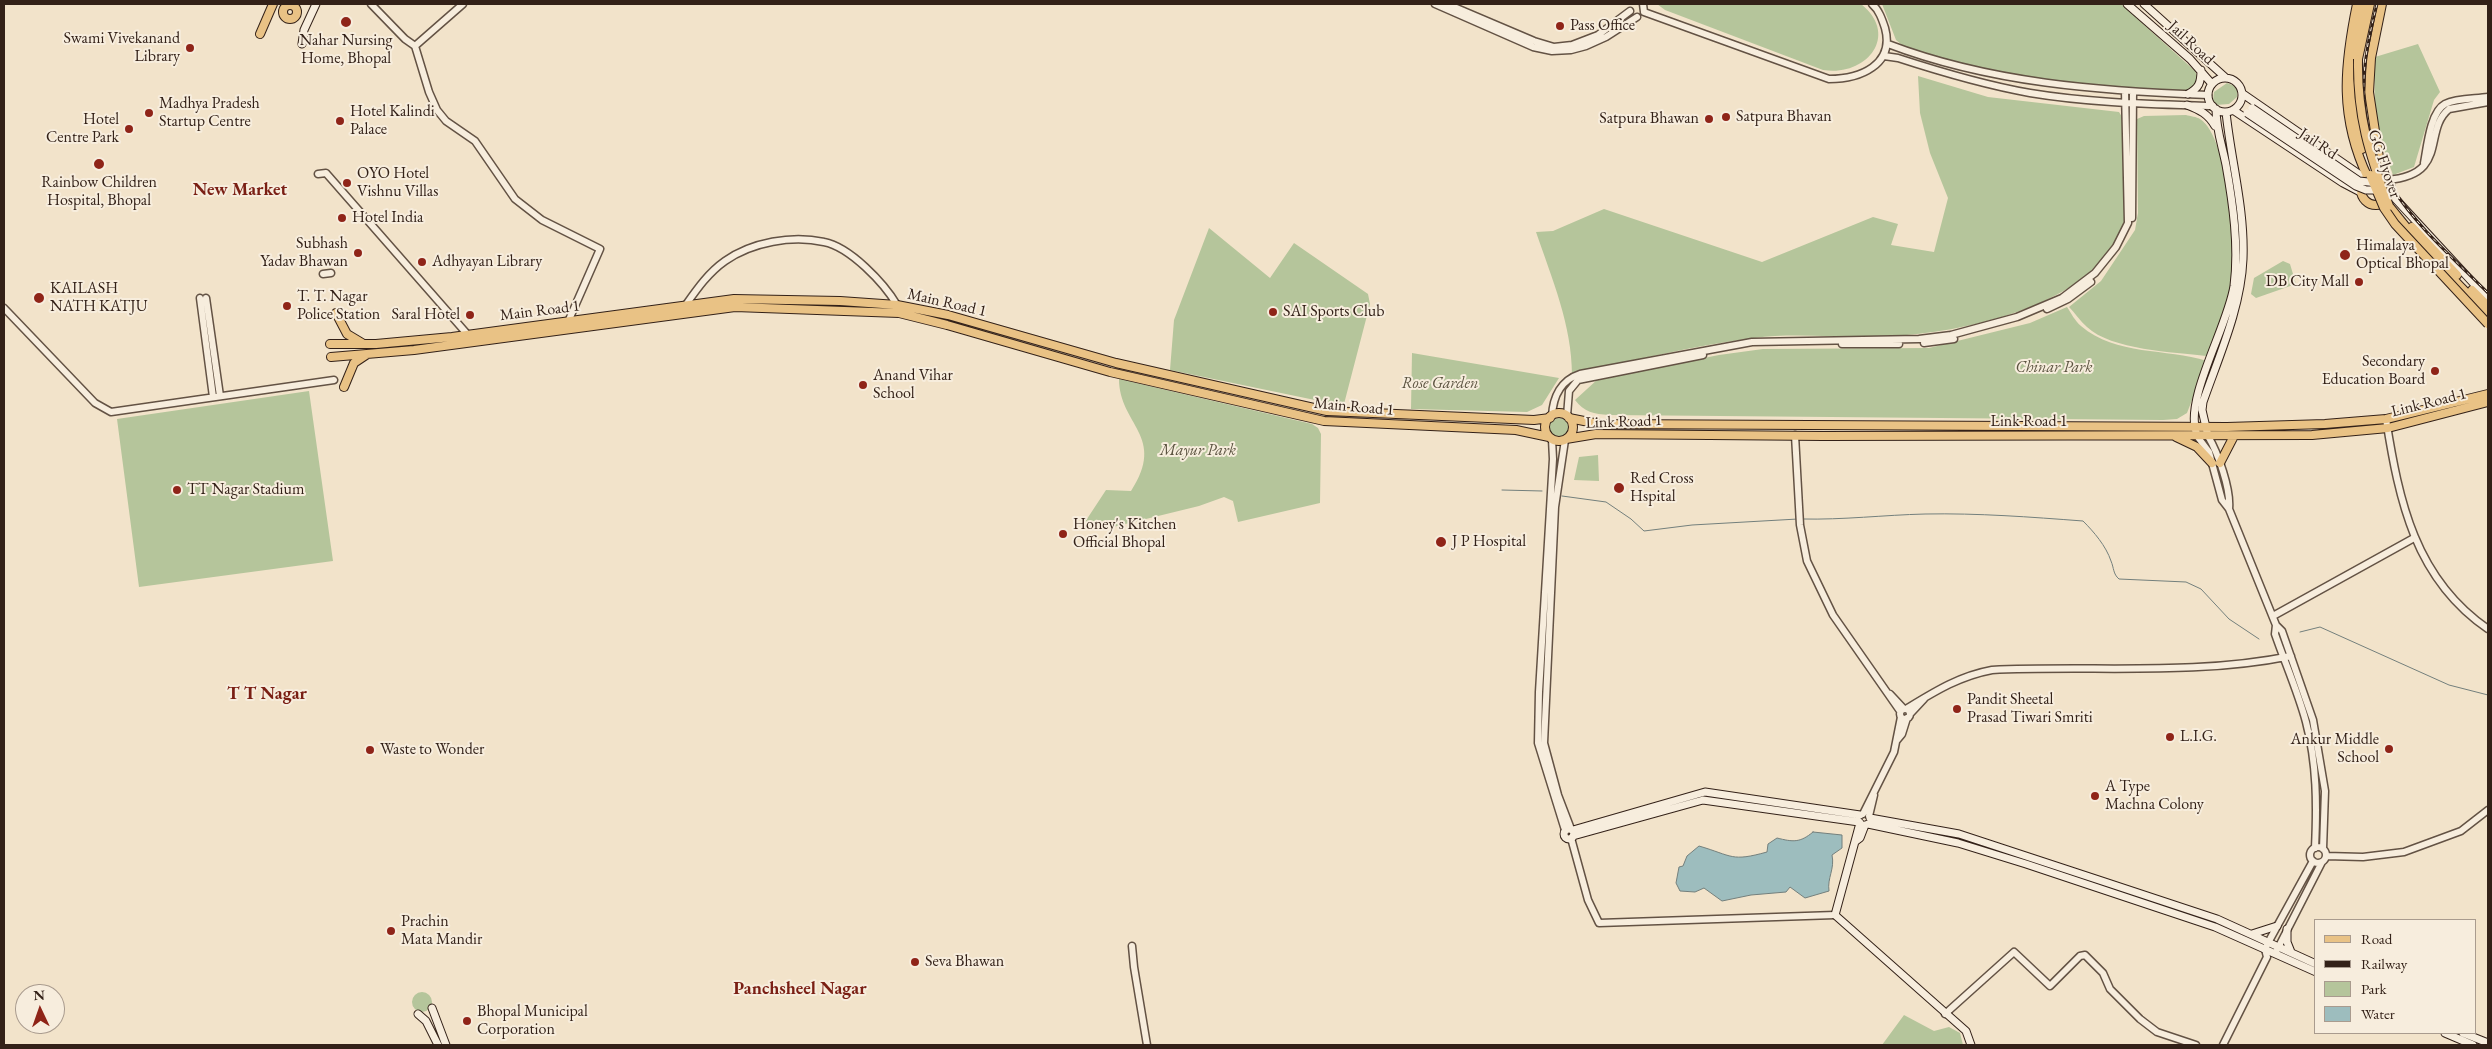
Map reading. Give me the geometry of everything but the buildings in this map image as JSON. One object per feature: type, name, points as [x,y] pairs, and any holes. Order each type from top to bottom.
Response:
[{"type":"main road","points":[[260,34],[273,4]]},
{"type":"main road","points":[[302,44],[304,30],[316,4]]},
{"type":"main road","name":"Jail Road","points":[[2127,4],[2201,70],[2212,84]]},
{"type":"main road","name":"Jail Road","points":[[2144,4],[2226,78],[2237,82],[2243,94],[2242,110]]},
{"type":"main road","points":[[2357,4],[2347,56],[2346,96],[2352,136],[2377,182]]},
{"type":"main road","points":[[2355,62],[2364,4]]},
{"type":"main road","points":[[2355,62],[2370,4]]},
{"type":"main road","points":[[2377,182],[2380,154],[2372,123],[2369,77],[2382,4]]},
{"type":"main road","points":[[293,5],[297,13],[292,19],[284,17],[283,6],[293,5]]},
{"type":"main road","name":"GG Flyover","points":[[2355,62],[2355,121],[2377,182],[2384,208],[2395,224],[2488,324]]},
{"type":"main road","points":[[2188,94],[2198,87],[2201,81],[2201,70]]},
{"type":"main road","points":[[2198,436],[2195,427],[2194,408],[2233,290],[2236,263],[2232,206],[2225,163],[2216,129],[2214,107],[2208,94],[2212,84],[2217,80],[2226,78]]},
{"type":"main road","points":[[2208,436],[2202,410],[2203,402],[2234,308],[2243,260],[2241,212],[2229,147],[2242,110],[2240,103],[2243,94]]},
{"type":"main road","points":[[2187,105],[2201,111],[2210,118],[2216,129]]},
{"type":"main road","points":[[2214,107],[2242,110],[2377,182],[2391,187],[2390,196],[2409,224],[2488,306]]},
{"type":"main road","points":[[2242,110],[2343,183],[2362,193]]},
{"type":"main road","name":"Jail Rd","points":[[2242,110],[2356,186],[2377,182]]},
{"type":"main road","points":[[2377,182],[2362,186],[2364,199],[2373,204],[2380,205],[2390,196]]},
{"type":"main road","name":"GG Flyover","points":[[2377,182],[2389,206],[2408,230],[2488,314]]},
{"type":"main road","points":[[2390,196],[2488,299]]},
{"type":"main road","name":"Main Road 1","points":[[331,357],[367,354],[734,299],[897,305],[948,316],[1098,358],[1326,411],[1534,420],[1551,417]]},
{"type":"main road","name":"Main Road 1","points":[[330,344],[364,344],[468,335],[530,325],[568,325],[735,307],[899,313],[1092,366],[1324,421],[1516,430],[1551,438]]},
{"type":"main road","points":[[336,313],[347,334],[364,344]]},
{"type":"main road","points":[[344,387],[354,363],[367,354]]},
{"type":"main road","points":[[1092,366],[1098,358]]},
{"type":"main road","name":"Link Road 1","points":[[1551,417],[1560,414],[1598,424],[2195,427],[2387,424],[2488,394]]},
{"type":"main road","name":"Link Road 1","points":[[1551,438],[1565,440],[1596,434],[2312,435],[2387,424],[2488,402]]},
{"type":"main road","points":[[1551,417],[1545,426],[1551,438]]},
{"type":"main road","name":"Link Road 1","points":[[1565,440],[1572,433],[1573,428],[1568,417]]},
{"type":"main road","points":[[2173,436],[2197,447],[2216,463],[2234,436]]},
{"type":"main road","points":[[1571,833],[1703,800],[1864,820],[1966,845],[2180,915],[2252,934],[2314,963]]},
{"type":"main road","points":[[1864,820],[1856,841],[1835,915],[1966,1031],[1971,1045]]},
{"type":"main road","points":[[1897,827],[1959,834],[2183,907],[2232,929],[2266,953],[2276,954],[2314,971]]},
{"type":"main road","points":[[2180,915],[2183,907]]},
{"type":"main road","points":[[2252,934],[2277,926]]},
{"type":"main road","points":[[2287,929],[2288,942],[2292,952]]},
{"type":"main road","points":[[432,1008],[446,1045]]},
{"type":"main road","points":[[418,1014],[426,1021],[438,1045]]},
{"type":"main road","points":[[2447,1034],[2472,1045]]},
{"type":"main road","points":[[2466,1034],[2488,1043]]},
{"type":"street","points":[[371,4],[405,39],[415,46],[429,92],[437,110],[446,121],[476,141],[515,200],[542,220],[600,249],[568,325]]},
{"type":"street","points":[[415,46],[463,4]]},
{"type":"street","points":[[1435,4],[1533,47],[1552,51],[1571,50],[1586,46],[1606,37],[1644,12]]},
{"type":"street","points":[[1447,4],[1534,41],[1554,46],[1572,45],[1598,35],[1630,11],[1631,4]]},
{"type":"street","points":[[1643,4],[1644,12]]},
{"type":"street","points":[[1644,12],[1829,79],[1847,79],[1872,68],[1884,56],[1888,44],[1882,19],[1872,4]]},
{"type":"street","points":[[1630,11],[1636,17]]},
{"type":"street","points":[[1888,44],[1986,73],[2061,86],[2133,92],[2208,94]]},
{"type":"street","points":[[1884,56],[1898,58],[1988,84],[2031,93],[2132,103],[2214,107]]},
{"type":"street","points":[[1551,417],[1553,404],[1559,390],[1568,380],[1580,374],[1752,342],[1919,339],[1951,335],[2018,317],[2062,298],[2095,273],[2116,247],[2128,223],[2125,91]]},
{"type":"street","points":[[1568,417],[1570,389],[1576,382],[1588,377],[1760,345],[1944,341],[2015,322],[2068,300],[2098,276],[2122,246],[2130,230],[2133,215],[2133,92]]},
{"type":"street","points":[[2424,164],[2431,128],[2442,107],[2451,102],[2488,97]]},
{"type":"street","points":[[2377,182],[2408,175],[2430,158],[2441,120],[2446,112],[2488,102]]},
{"type":"street","points":[[318,174],[326,173],[468,335]]},
{"type":"street","points":[[685,306],[709,274],[726,260],[742,251],[760,245],[788,240],[824,242],[836,247],[876,276],[897,305]]},
{"type":"street","points":[[323,274],[331,274]]},
{"type":"street","points":[[203,298],[216,397]]},
{"type":"street","points":[[4,308],[95,402],[111,412],[334,380]]},
{"type":"street","points":[[2387,424],[2406,516],[2414,538],[2442,585],[2471,618],[2488,629]]},
{"type":"street","points":[[1795,435],[1800,525],[1807,562],[1833,615],[1905,713],[1902,734],[1896,740],[1894,752],[1864,820]]},
{"type":"street","points":[[2198,436],[2216,463]]},
{"type":"street","points":[[2208,436],[2216,463],[2222,500],[2229,509],[2276,625],[2282,632],[2313,720],[2325,791],[2323,849],[2326,856]]},
{"type":"street","points":[[1551,438],[1553,459],[1539,692],[1538,743],[1571,833]]},
{"type":"street","points":[[1565,440],[1554,516],[1544,743],[1558,795],[1571,833],[1588,900],[1599,922],[1835,915]]},
{"type":"street","points":[[2273,616],[2414,538]]},
{"type":"street","points":[[2276,625],[2274,634],[2306,722],[2314,762],[2317,797],[2315,848],[2310,854],[2313,861]]},
{"type":"street","points":[[1905,713],[1943,686],[1972,674],[1992,670],[2164,668],[2256,663],[2290,656]]},
{"type":"street","points":[[2326,856],[2363,857],[2404,852],[2461,831],[2488,810]]},
{"type":"street","points":[[2315,848],[2323,849]]},
{"type":"street","points":[[2276,954],[2287,929],[2326,856]]},
{"type":"street","points":[[2313,861],[2322,862]]},
{"type":"street","points":[[2223,1045],[2266,953],[2269,941],[2313,861]]},
{"type":"street","points":[[1132,946],[1147,1045]]},
{"type":"street","points":[[1946,1014],[2012,953],[2015,953],[2050,986],[2080,956],[2085,955],[2103,973],[2110,989],[2156,1032],[2196,1045]]},
{"type":"green space","points":[[1657,4],[1861,4],[1872,16],[1878,28],[1878,40],[1873,51],[1865,60],[1853,67],[1839,70],[1823,70],[1665,10]]},
{"type":"green space","points":[[1882,4],[2121,4],[2195,71],[2202,88],[2194,93],[2111,90],[1990,73],[1908,50],[1896,40]]},
{"type":"green space","points":[[2418,44],[2440,92],[2434,100],[2414,167],[2393,175],[2379,130],[2377,117],[2375,103],[2375,57]]},
{"type":"green space","points":[[1918,76],[1988,97],[2119,112],[2125,122],[2128,197],[2123,226],[2118,238],[2101,262],[2078,282],[2049,299],[2018,312],[1984,322],[1919,334],[1891,336],[1770,336],[1754,338],[1663,354],[1572,375],[1569,338],[1565,320],[1536,232],[1553,231],[1604,209],[1762,262],[1873,217],[1898,224],[1891,245],[1934,252],[1948,198],[1930,153],[1920,113]]},
{"type":"green space","points":[[2227,83],[2238,87],[2237,97],[2229,104],[2216,105],[2213,101],[2214,92]]},
{"type":"green space","points":[[2186,115],[2200,119],[2210,130],[2218,149],[2224,172],[2231,226],[2232,273],[2230,289],[2210,355],[2206,356],[2144,349],[2111,341],[2087,327],[2069,307],[2101,281],[2135,230],[2138,213],[2137,119],[2144,116]]},
{"type":"green space","name":"SAI Sports Club","points":[[1209,228],[1270,278],[1294,243],[1368,294],[1370,304],[1344,404],[1339,405],[1170,370],[1174,320]]},
{"type":"green space","points":[[2283,261],[2290,264],[2296,284],[2256,298],[2251,294],[2254,278]]},
{"type":"green space","name":"Chinar Park","points":[[2067,307],[2081,326],[2095,336],[2110,342],[2125,347],[2175,354],[2207,361],[2187,413],[2177,419],[2163,420],[1609,415],[1590,412],[1575,400],[1598,379],[1719,355],[1763,349],[1929,348],[2030,323]]},
{"type":"green space","name":"Rose Garden","points":[[1412,353],[1559,378],[1542,405],[1527,412],[1411,409]]},
{"type":"green space","name":"Mayur Park","points":[[1119,379],[1312,424],[1318,428],[1321,434],[1320,503],[1238,522],[1233,501],[1224,497],[1199,506],[1105,529],[1083,525],[1106,490],[1131,491],[1141,472],[1144,457],[1143,444],[1121,395]]},
{"type":"green space","points":[[309,391],[333,561],[139,587],[117,419]]},
{"type":"green space","points":[[1559,418],[1566,421],[1569,428],[1566,435],[1559,438],[1552,435],[1549,428],[1552,421]]},
{"type":"green space","points":[[1598,455],[1599,481],[1574,480],[1579,457]]},
{"type":"green space","points":[[422,992],[429,995],[432,1002],[429,1009],[422,1012],[415,1009],[412,1002],[415,995]]},
{"type":"green space","points":[[1904,1015],[1934,1031],[1949,1027],[1960,1033],[1963,1045],[1882,1045]]},
{"type":"water","points":[[1813,832],[1842,835],[1842,848],[1832,855],[1833,865],[1829,891],[1805,898],[1790,887],[1786,892],[1751,895],[1722,901],[1704,888],[1695,892],[1680,891],[1676,883],[1679,867],[1683,866],[1687,856],[1699,846],[1726,855],[1746,857],[1767,852],[1768,844],[1777,838],[1796,841]]},
{"type":"waterway","points":[[1502,490],[1542,491]]},
{"type":"waterway","points":[[1562,496],[1606,502],[1631,519],[1644,531],[1692,525],[1798,519]]},
{"type":"waterway","points":[[1802,519],[1945,514],[2083,521],[2103,545],[2119,579],[2186,582],[2201,589],[2229,619],[2259,639]]},
{"type":"waterway","points":[[2300,632],[2320,627],[2449,685],[2488,695]]},
{"type":"railway","points":[[2377,4],[2367,50],[2364,78],[2365,114],[2372,145],[2384,174],[2400,199],[2441,247],[2488,293]]},
{"type":"place","name":"Nahar Nursing Home, Bhopal","points":[[346,22]]},
{"type":"place","name":"Pass Office","points":[[1560,26]]},
{"type":"place","name":"Swami Vivekanand Library","points":[[190,48]]},
{"type":"place","name":"Madhya Pradesh Startup Centre","points":[[149,113]]},
{"type":"place","name":"Satpura Bhavan","points":[[1726,117]]},
{"type":"place","name":"Satpura Bhawan","points":[[1709,119]]},
{"type":"place","name":"Hotel Kalindi Palace","points":[[340,121]]},
{"type":"place","name":"Hotel Centre Park","points":[[129,129]]},
{"type":"place","name":"Rainbow Children Hospital, Bhopal","points":[[99,164]]},
{"type":"place","name":"OYO Hotel Vishnu Villas","points":[[347,183]]},
{"type":"place","name":"Hotel India","points":[[342,218]]},
{"type":"place","name":"Subhash Yadav Bhawan","points":[[358,253]]},
{"type":"place","name":"Himalaya Optical Bhopal","points":[[2345,255]]},
{"type":"place","name":"Adhyayan Library","points":[[422,262]]},
{"type":"place","name":"DB City Mall","points":[[2359,282]]},
{"type":"place","name":"KAILASH NATH KATJU","points":[[39,298]]},
{"type":"place","name":"T. T. Nagar Police Station","points":[[287,306]]},
{"type":"place","name":"SAI Sports Club","points":[[1273,312]]},
{"type":"place","name":"Saral Hotel","points":[[470,315]]},
{"type":"place","name":"Secondary Education Board","points":[[2435,371]]},
{"type":"place","name":"Anand Vihar School","points":[[863,385]]},
{"type":"place","name":"Red Cross Hspital","points":[[1619,488]]},
{"type":"place","name":"TT Nagar Stadium","points":[[177,490]]},
{"type":"place","name":"Honey's Kitchen Official Bhopal","points":[[1063,534]]},
{"type":"place","name":"J P Hospital","points":[[1441,542]]},
{"type":"place","name":"Pandit Sheetal Prasad Tiwari Smriti","points":[[1957,709]]},
{"type":"place","name":"L.I.G.","points":[[2170,737]]},
{"type":"place","name":"Ankur Middle School","points":[[2389,749]]},
{"type":"place","name":"Waste to Wonder","points":[[370,750]]},
{"type":"place","name":"A Type Machna Colony","points":[[2095,796]]},
{"type":"place","name":"Prachin Mata Mandir","points":[[391,931]]},
{"type":"place","name":"Seva Bhawan","points":[[915,962]]},
{"type":"place","name":"Bhopal Municipal Corporation","points":[[467,1021]]},
{"type":"district","name":"New Market","points":[[240,190]]},
{"type":"district","name":"T T Nagar","points":[[267,694]]},
{"type":"district","name":"Panchsheel Nagar","points":[[800,989]]}]
